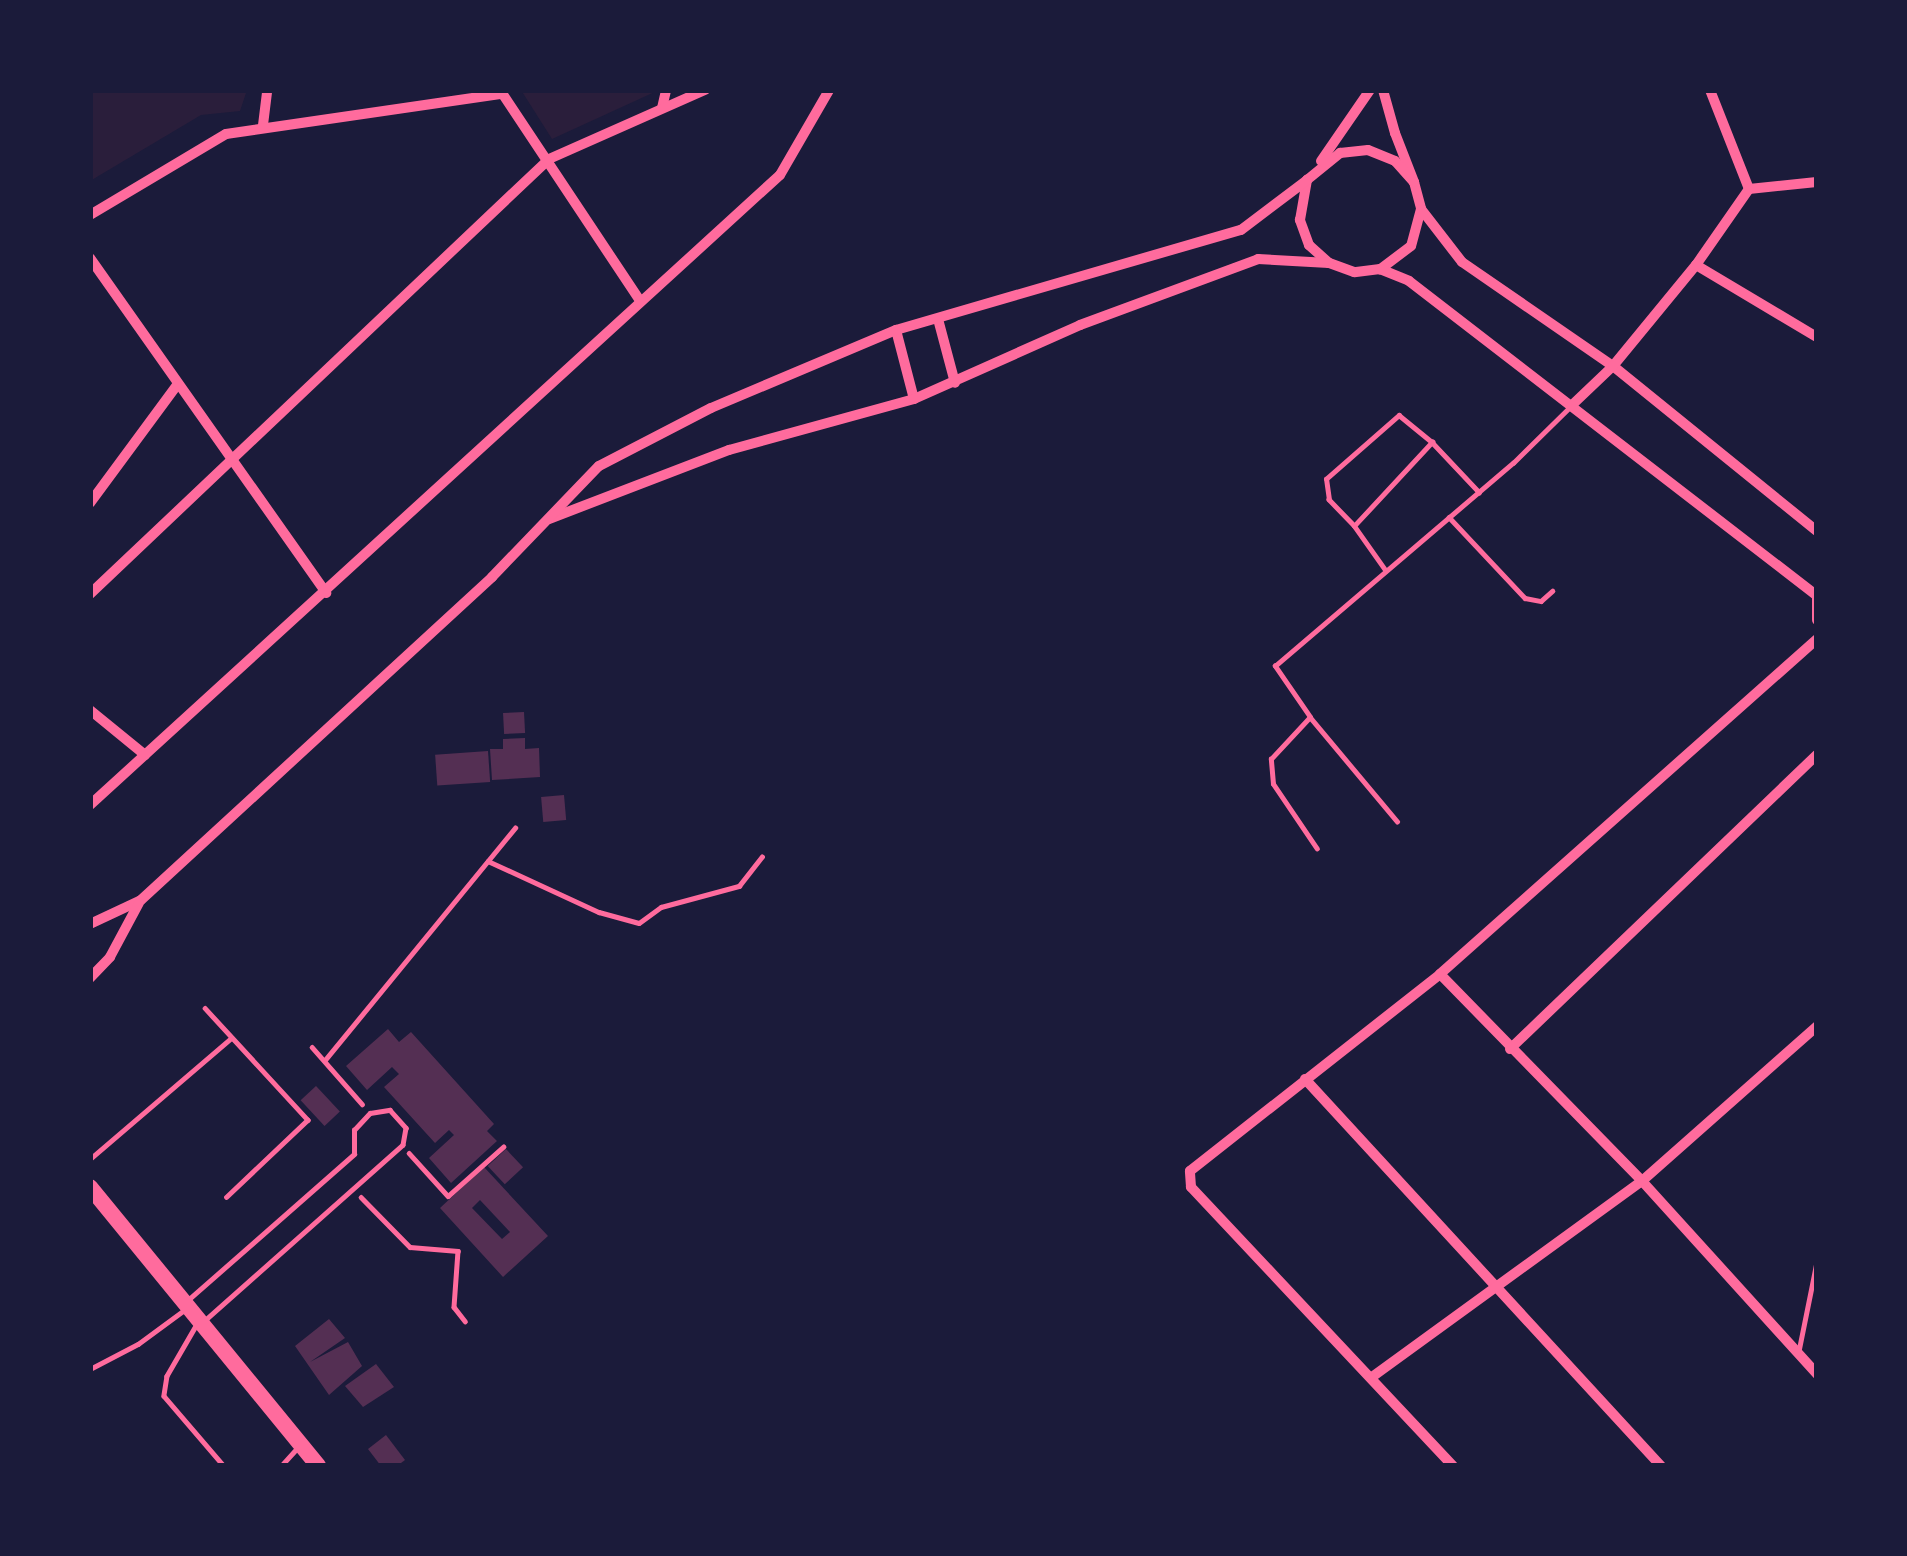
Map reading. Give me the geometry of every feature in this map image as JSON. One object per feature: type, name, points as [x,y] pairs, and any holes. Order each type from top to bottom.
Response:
[{"type":"main road","points":[[90,1187],[318,1466]]},
{"type":"street","points":[[263,125],[267,90]]},
{"type":"street","points":[[662,108],[666,90]]},
{"type":"street","points":[[90,594],[549,159],[705,90]]},
{"type":"street","points":[[90,805],[780,175],[829,90]]},
{"type":"street","points":[[90,924],[140,900],[493,577],[599,466],[711,408],[896,330],[1241,230],[1307,180],[1370,90]]},
{"type":"street","points":[[1383,90],[1421,208],[1462,262],[1613,366],[1817,531]]},
{"type":"street","points":[[1710,90],[1749,188]]},
{"type":"street","points":[[90,215],[226,134],[500,92],[639,299]]},
{"type":"street","points":[[1316,169],[1340,153],[1368,151],[1395,161],[1414,182]]},
{"type":"street","points":[[1307,180],[1300,220],[1309,244],[1329,263]]},
{"type":"street","points":[[1749,188],[1817,182]]},
{"type":"street","points":[[1571,406],[1613,366],[1696,265],[1749,188]]},
{"type":"street","points":[[1380,269],[1411,246],[1421,208]]},
{"type":"street","points":[[90,258],[326,593]]},
{"type":"street","points":[[545,520],[729,450],[914,399],[1081,325],[1258,259],[1329,263],[1354,272],[1380,269],[1409,280],[1816,594],[1817,620]]},
{"type":"street","points":[[1696,265],[1817,337]]},
{"type":"street","points":[[938,319],[955,383]]},
{"type":"street","points":[[896,330],[914,399]]},
{"type":"street","points":[[90,503],[177,385]]},
{"type":"street","points":[[1453,1466],[1191,1187],[1193,1167],[1439,974],[1817,639]]},
{"type":"street","points":[[90,710],[145,755]]},
{"type":"street","points":[[1510,1049],[1817,755]]},
{"type":"street","points":[[90,978],[110,957],[140,900]]},
{"type":"street","points":[[1439,974],[1642,1180],[1817,1374]]},
{"type":"street","points":[[1372,1378],[1495,1283],[1642,1180],[1817,1026]]},
{"type":"street","points":[[1305,1078],[1661,1466]]},
{"type":"lane","points":[[1397,821],[1310,717],[1275,666],[1479,492],[1571,406]]},
{"type":"lane","points":[[1385,570],[1329,500],[1326,479],[1399,415],[1479,492]]},
{"type":"lane","points":[[1354,526],[1432,442]]},
{"type":"lane","points":[[1449,517],[1525,598],[1541,601],[1552,591]]},
{"type":"lane","points":[[1310,717],[1271,759],[1273,784],[1316,849]]},
{"type":"lane","points":[[206,1008],[308,1120],[227,1197]]},
{"type":"lane","points":[[90,1159],[231,1038]]},
{"type":"lane","points":[[90,1369],[193,1314],[354,1189],[403,1145],[406,1128],[390,1110],[370,1113],[354,1130],[354,1154],[193,1314],[167,1376],[164,1396],[224,1466]]},
{"type":"lane","points":[[1798,1354],[1817,1260]]},
{"type":"lane","points":[[281,1466],[300,1444]]},
{"type":"path","points":[[325,1060],[515,828]]},
{"type":"path","points":[[488,861],[599,912],[639,922],[661,907],[739,886],[762,857]]},
{"type":"path","points":[[312,1047],[370,1113]]},
{"type":"path","points":[[403,1145],[448,1196],[503,1147]]},
{"type":"path","points":[[354,1189],[410,1247],[458,1251],[454,1307],[465,1321]]},
{"type":"shaded area","points":[[90,90],[247,90],[240,111],[201,115],[90,181]]},
{"type":"shaded area","points":[[521,90],[659,90],[552,139]]},
{"type":"building","points":[[524,712],[525,733],[504,734],[503,713]]},
{"type":"building","points":[[525,738],[525,749],[539,748],[540,777],[492,780],[490,749],[503,749],[503,739]]},
{"type":"building","points":[[488,751],[490,782],[437,786],[435,755]]},
{"type":"building","points":[[564,795],[566,820],[543,822],[541,797]]},
{"type":"building","points":[[388,1029],[399,1042],[411,1032],[494,1124],[487,1131],[497,1141],[451,1183],[429,1158],[454,1135],[449,1130],[435,1143],[384,1087],[399,1074],[392,1067],[367,1090],[346,1066]]},
{"type":"building","points":[[316,1086],[340,1112],[325,1126],[301,1100]]},
{"type":"building","points":[[506,1149],[523,1167],[505,1184],[488,1166]]},
{"type":"building","points":[[484,1167],[548,1236],[503,1277],[440,1208]],"holes":[[[480,1200],[510,1232],[502,1239],[472,1208]]]},
{"type":"building","points":[[329,1319],[345,1338],[310,1362],[348,1342],[362,1366],[329,1395],[295,1346]]},
{"type":"building","points":[[376,1364],[394,1387],[363,1407],[345,1386]]},
{"type":"building","points":[[386,1435],[405,1460],[397,1466],[381,1466],[368,1449]]}]
